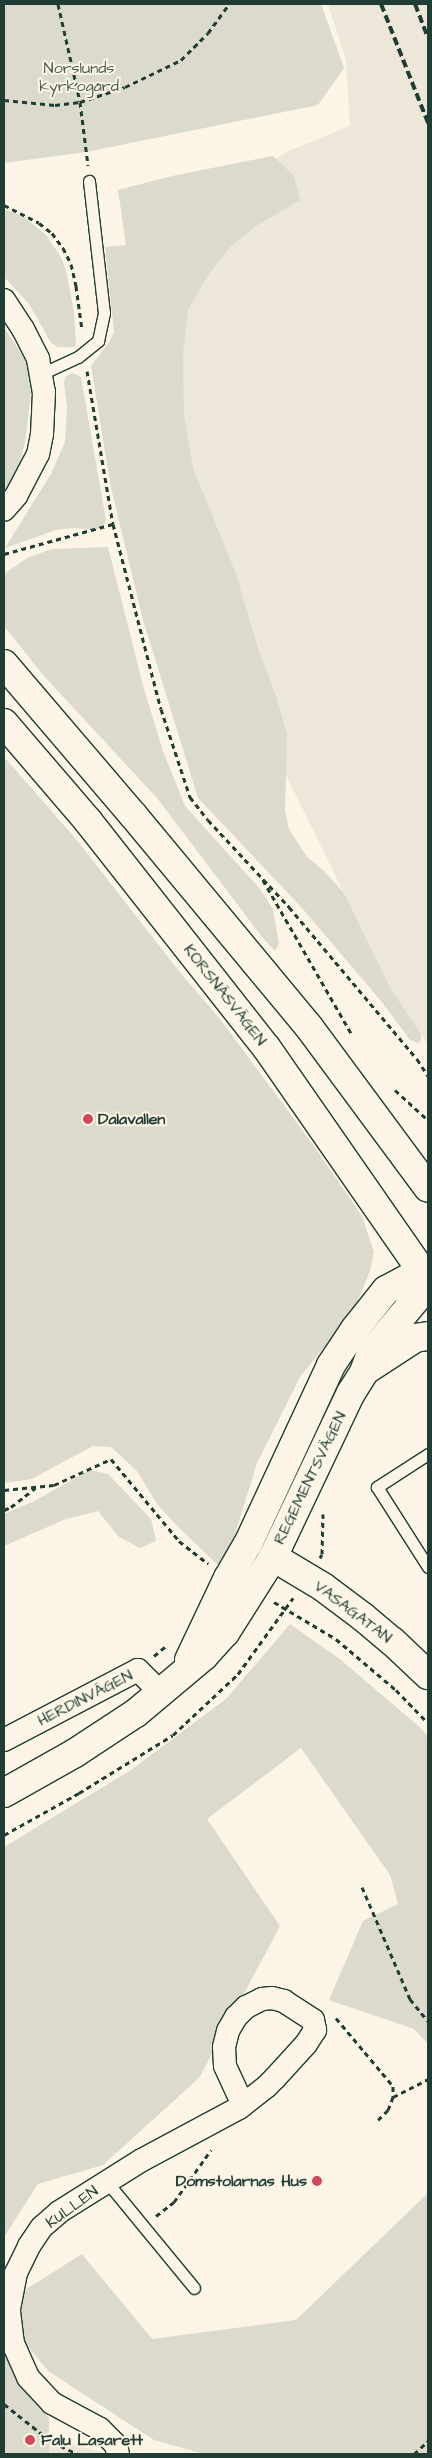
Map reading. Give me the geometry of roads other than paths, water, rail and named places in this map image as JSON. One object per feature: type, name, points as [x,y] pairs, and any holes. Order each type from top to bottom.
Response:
[{"type":"main road","points":[[4,664],[134,815],[309,1027],[428,1188]]},
{"type":"main road","name":"KORSNÄSVÄGEN","points":[[4,723],[88,821],[266,1047],[428,1280]]},
{"type":"main road","points":[[385,1218],[393,1254],[386,1290]]},
{"type":"main road","points":[[386,1290],[409,1278],[428,1280]]},
{"type":"main road","name":"REGEMENTSVÄGEN","points":[[4,1793],[75,1753],[136,1713],[204,1656],[226,1633],[273,1557],[351,1393],[364,1372],[371,1353],[421,1293],[428,1280]]},
{"type":"main road","name":"REGEMENTSVÄGEN","points":[[184,1671],[228,1578],[248,1544],[331,1366],[355,1330],[386,1290]]},
{"type":"main road","points":[[364,1372],[415,1338],[428,1336]]},
{"type":"main road","name":"VASAGATAN","points":[[248,1544],[273,1557],[339,1599],[422,1665]]},
{"type":"street","points":[[4,300],[23,329],[38,359],[44,392],[42,434],[38,454],[16,496],[4,510]]},
{"type":"street","name":"HERDINVÄGEN","points":[[4,1740],[138,1670],[160,1693]]},
{"type":"street","name":"KULLEN","points":[[118,2454],[116,2445],[100,2429],[52,2403],[28,2377],[13,2344],[9,2309],[16,2273],[28,2246],[42,2227],[59,2212],[142,2160],[243,2105],[275,2078],[306,2044],[315,2030],[313,2020],[298,2008],[272,1998],[262,1998],[246,2007],[236,2017],[226,2039],[224,2066],[243,2105]]},
{"type":"lane","points":[[41,374],[78,357],[98,341],[104,313],[89,181]]},
{"type":"lane","points":[[428,1454],[376,1487],[428,1567]]},
{"type":"lane","points":[[418,1553],[428,1546]]},
{"type":"lane","points":[[107,2182],[145,2225],[194,2288]]},
{"type":"railway","points":[[381,4],[428,123]]},
{"type":"railway","points":[[415,4],[428,38]]},
{"type":"place","name":"Dalavallen","points":[[88,1119]]},
{"type":"place","name":"Domstolarnas Hus","points":[[317,2181]]},
{"type":"place","name":"Falu Lasarett","points":[[30,2440]]},
{"type":"park label","name":"Norslunds kyrkogård","points":[[79,77]]}]
